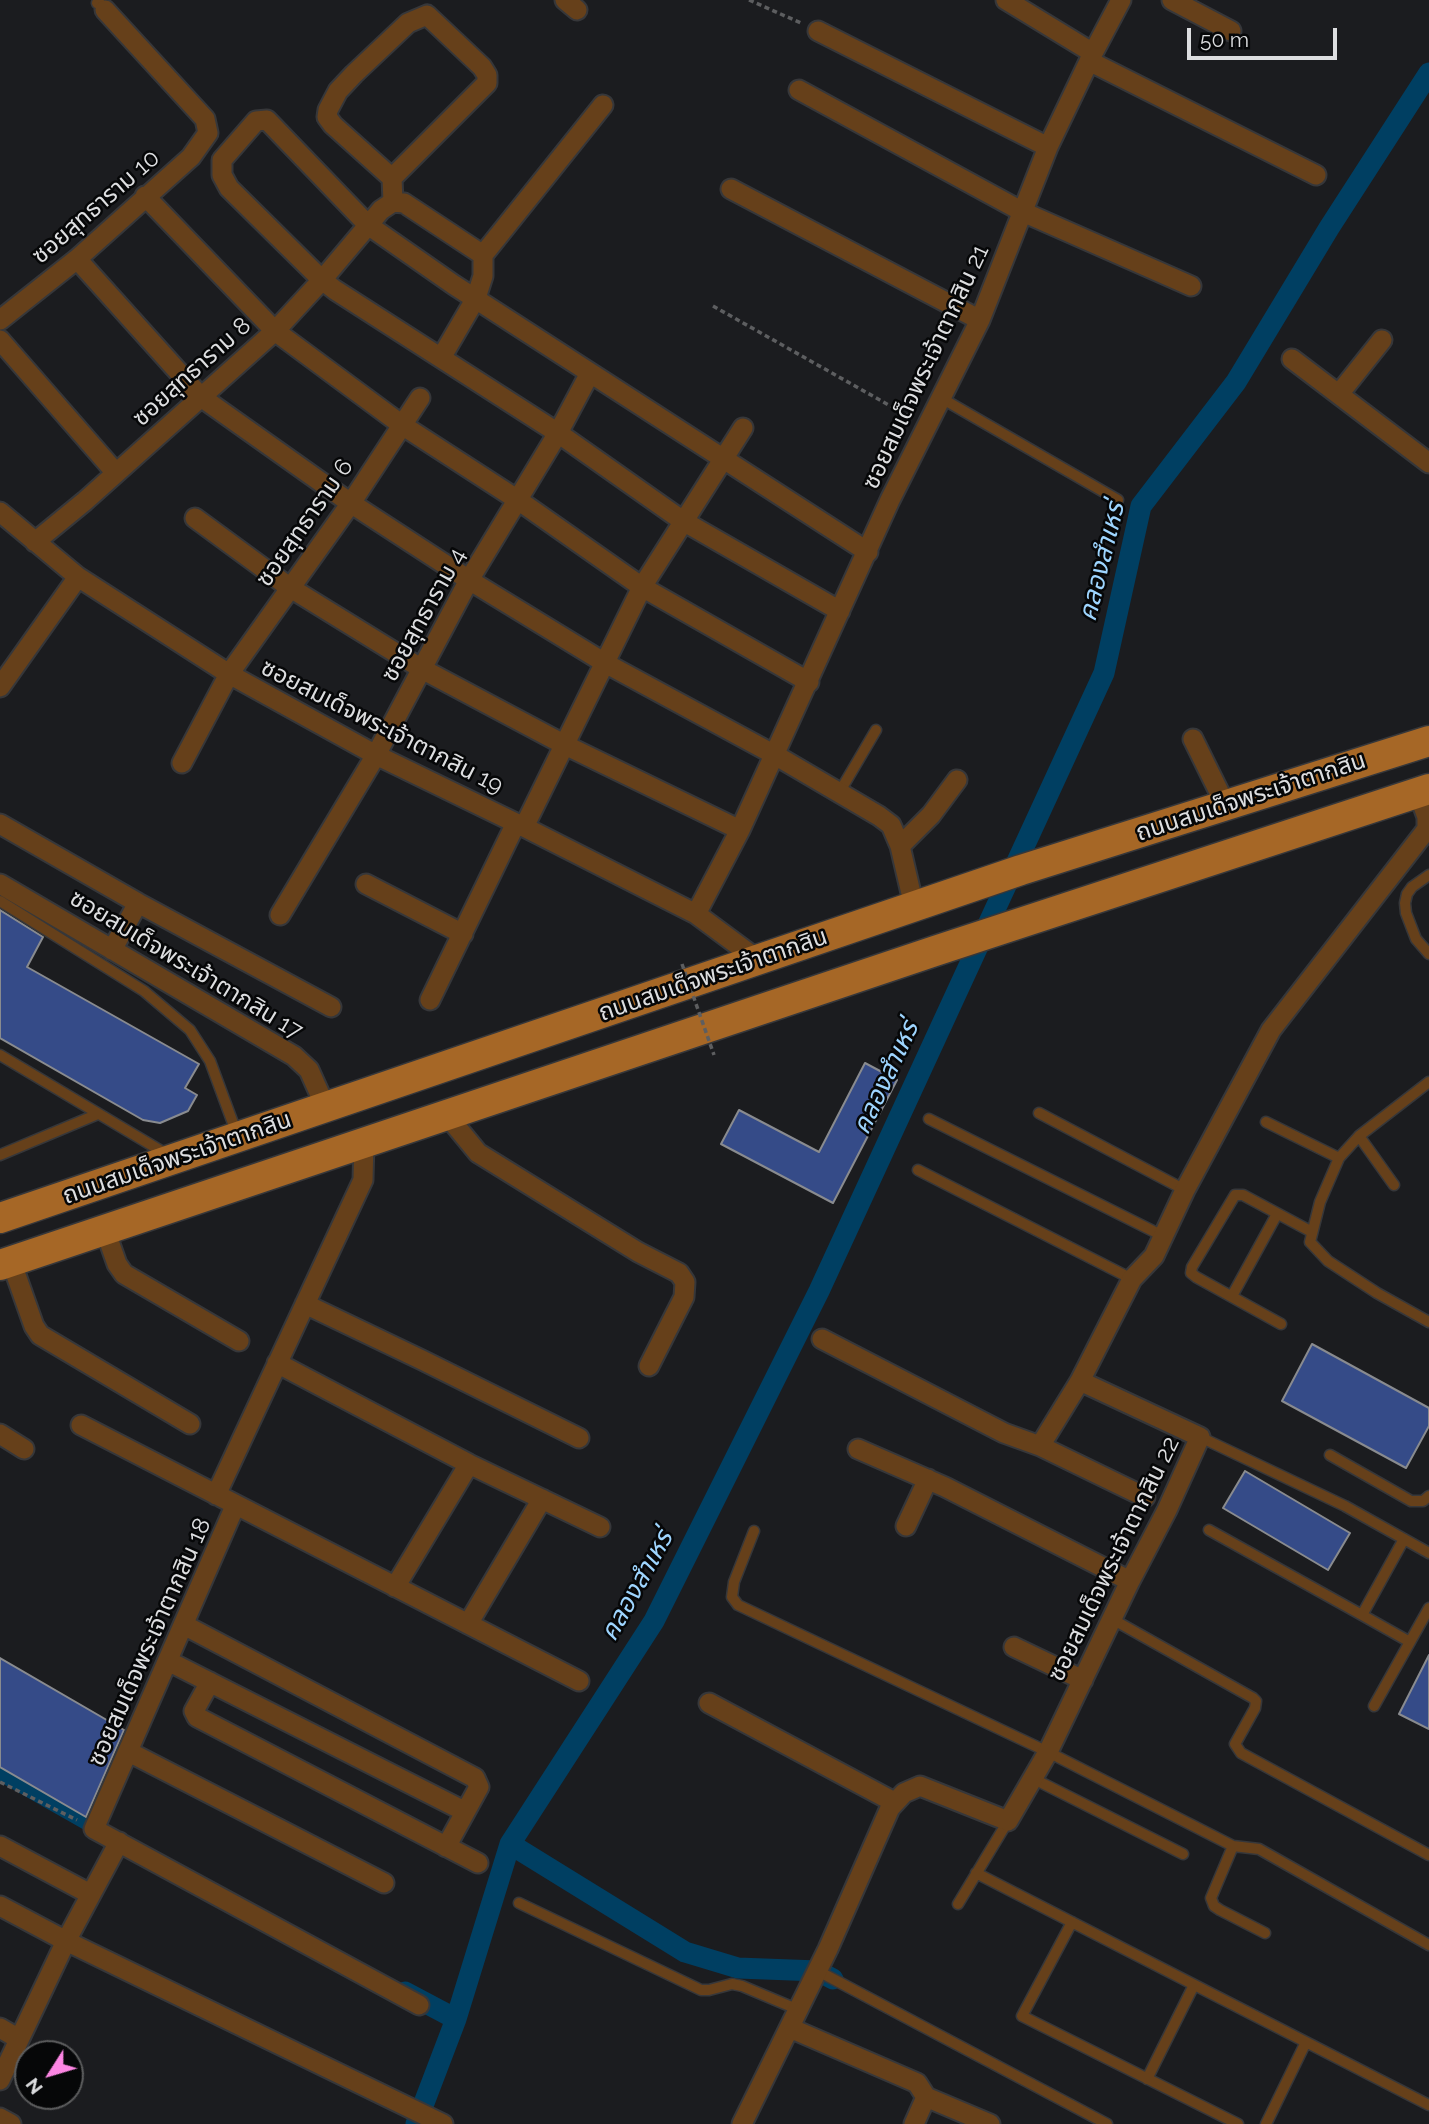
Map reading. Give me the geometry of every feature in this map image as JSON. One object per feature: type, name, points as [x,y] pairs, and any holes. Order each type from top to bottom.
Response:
[{"type":"main road","name":"ถนนสมเด็จพระเจ้าตากสิน","points":[[7,1215],[1021,870],[1429,741]]},
{"type":"main road","name":"ถนนสมเด็จพระเจ้าตากสิน","points":[[14,1260],[935,951],[1424,791]]},
{"type":"main road","points":[[7,1215],[14,1260]]},
{"type":"street","points":[[1006,0],[1091,57],[1316,175]]},
{"type":"street","name":"ซอยสมเด็จพระเจ้าตากสิน 21","points":[[696,914],[740,830],[890,500],[980,320],[1048,146],[1121,0]]},
{"type":"street","points":[[1172,0],[1231,31]]},
{"type":"street","name":"ซอยสุทธาราม 10","points":[[0,320],[77,259],[191,157],[208,132],[205,119],[100,4]]},
{"type":"street","points":[[392,178],[487,83],[487,75],[482,67],[427,15],[408,23],[354,74],[338,91],[327,117],[392,178],[393,202],[404,203],[482,255]]},
{"type":"street","points":[[818,31],[1048,146]]},
{"type":"street","points":[[799,90],[1023,212],[1191,286]]},
{"type":"street","points":[[442,358],[476,298],[482,276],[482,255],[603,105]]},
{"type":"street","points":[[840,611],[682,521],[558,433],[322,281],[229,188],[222,175],[222,160],[256,121],[267,120],[368,225],[454,285],[868,552]]},
{"type":"street","points":[[731,189],[980,320]]},
{"type":"street","points":[[145,197],[275,331],[402,425],[518,500],[642,587],[809,682]]},
{"type":"street","name":"ซอยสุทธาราม 8","points":[[35,542],[275,331],[322,281],[381,210],[393,202]]},
{"type":"street","points":[[77,259],[201,397],[351,503],[469,580],[605,663],[775,755],[891,825],[900,846],[914,906]]},
{"type":"street","points":[[0,340],[116,473]]},
{"type":"street","points":[[1339,394],[1382,340]]},
{"type":"street","points":[[1292,359],[1429,463]]},
{"type":"street","name":"ซอยสุทธาราม 4","points":[[280,915],[376,755],[469,580],[558,433],[590,373]]},
{"type":"street","name":"ซอยสุทธาราม 6","points":[[182,763],[229,674],[351,503],[420,398]]},
{"type":"street","points":[[430,1000],[520,825],[565,745],[642,587],[743,428]]},
{"type":"street","name":"ซอยสมเด็จพระเจ้าตากสิน 19","points":[[0,512],[78,577],[229,674],[376,755],[696,914],[758,960]]},
{"type":"street","points":[[195,518],[289,587],[422,670],[565,745],[740,830]]},
{"type":"street","points":[[0,687],[78,577]]},
{"type":"street","points":[[1193,738],[1226,806]]},
{"type":"street","points":[[900,846],[931,815],[957,780]]},
{"type":"street","points":[[1040,1446],[1080,1381],[1132,1279],[1154,1256],[1185,1190],[1271,1030],[1427,830],[1424,791]]},
{"type":"street","points":[[0,824],[138,903],[331,1007]]},
{"type":"street","name":"ซอยสมเด็จพระเจ้าตากสิน 17","points":[[0,884],[294,1056],[309,1070],[326,1108]]},
{"type":"street","points":[[366,884],[463,934]]},
{"type":"street","points":[[112,950],[138,903]]},
{"type":"street","points":[[446,1114],[478,1153],[626,1245],[679,1273],[685,1282],[684,1297],[649,1366]]},
{"type":"street","name":"ซอยสมเด็จพระเจ้าตากสิน 18","points":[[94,1829],[235,1506],[216,1495],[363,1180],[364,1141]]},
{"type":"street","points":[[105,1230],[117,1264],[124,1274],[239,1341]]},
{"type":"street","points":[[14,1260],[34,1326],[40,1335],[190,1424]]},
{"type":"street","points":[[305,1304],[579,1438]]},
{"type":"street","points":[[822,1339],[1004,1433],[1040,1446],[1145,1497]]},
{"type":"street","points":[[277,1363],[469,1464],[600,1527]]},
{"type":"street","name":"ซอยสมเด็จพระเจ้าตากสิน 22","points":[[1008,1821],[1048,1752],[1200,1437],[1080,1381]]},
{"type":"street","points":[[81,1425],[216,1495]]},
{"type":"street","points":[[0,1434],[24,1449]]},
{"type":"street","points":[[859,1448],[928,1479],[1130,1581]]},
{"type":"street","points":[[396,1587],[469,1464]]},
{"type":"street","points":[[906,1526],[928,1479]]},
{"type":"street","points":[[468,1624],[542,1499]]},
{"type":"street","points":[[235,1506],[579,1681]]},
{"type":"street","points":[[184,1625],[475,1778],[479,1787],[446,1847]]},
{"type":"street","points":[[1014,1647],[1083,1680]]},
{"type":"street","points":[[168,1661],[464,1811]]},
{"type":"street","points":[[209,1682],[194,1711],[197,1717],[478,1863]]},
{"type":"street","points":[[709,1703],[894,1802]]},
{"type":"street","points":[[129,1752],[384,1883]]},
{"type":"street","points":[[742,2124],[818,1971],[894,1802],[904,1793],[920,1786],[936,1790],[1008,1821]]},
{"type":"street","points":[[94,1829],[419,2005]]},
{"type":"street","points":[[0,2080],[66,1941],[119,1842]]},
{"type":"street","points":[[0,1846],[90,1894]]},
{"type":"street","points":[[0,1906],[66,1941],[443,2124]]},
{"type":"street","points":[[794,2019],[917,2083],[926,2097],[990,2124]]},
{"type":"street","points":[[0,2028],[19,2039]]},
{"type":"street","points":[[914,2124],[926,2097]]},
{"type":"street","points":[[0,2118],[11,2124]]},
{"type":"lane","points":[[942,398],[1118,500]]},
{"type":"lane","points":[[839,793],[876,730]]},
{"type":"lane","points":[[1429,874],[1412,887],[1405,903],[1416,939],[1429,954]]},
{"type":"lane","points":[[0,901],[144,990],[190,1030],[210,1060],[238,1138]]},
{"type":"lane","points":[[0,1055],[174,1159]]},
{"type":"lane","points":[[1429,1082],[1359,1136],[1339,1158],[1320,1202],[1310,1242],[1328,1261],[1429,1322]]},
{"type":"lane","points":[[1039,1113],[1185,1190]]},
{"type":"lane","points":[[0,1155],[98,1114]]},
{"type":"lane","points":[[929,1119],[1163,1236]]},
{"type":"lane","points":[[1266,1122],[1339,1158]]},
{"type":"lane","points":[[1359,1136],[1394,1185]]},
{"type":"lane","points":[[918,1170],[1132,1279]]},
{"type":"lane","points":[[1281,1324],[1196,1277],[1191,1273],[1192,1267],[1235,1195],[1243,1195],[1312,1232]]},
{"type":"lane","points":[[1232,1296],[1277,1214]]},
{"type":"lane","points":[[1200,1437],[1345,1506],[1429,1553]]},
{"type":"lane","points":[[1330,1455],[1411,1501],[1423,1501],[1429,1496]]},
{"type":"lane","points":[[1209,1530],[1410,1642]]},
{"type":"lane","points":[[754,1531],[734,1582],[732,1597],[738,1605],[1048,1752],[1233,1846],[1259,1849],[1429,1945]]},
{"type":"lane","points":[[1362,1615],[1404,1539]]},
{"type":"lane","points":[[1374,1706],[1429,1608]]},
{"type":"lane","points":[[1112,1619],[1256,1701],[1255,1708],[1237,1739],[1236,1744],[1241,1753],[1429,1856]]},
{"type":"lane","points":[[1032,1778],[1183,1854]]},
{"type":"lane","points":[[958,1904],[1008,1821]]},
{"type":"lane","points":[[1233,1846],[1211,1898],[1214,1906],[1220,1910],[1265,1933]]},
{"type":"lane","points":[[976,1873],[1429,2105]]},
{"type":"lane","points":[[519,1903],[701,1990],[732,1984],[761,1992],[794,2019]]},
{"type":"lane","points":[[1072,1922],[1022,2016],[1238,2124]]},
{"type":"lane","points":[[818,1971],[1100,2122]]},
{"type":"lane","points":[[1147,2079],[1194,1985]]},
{"type":"lane","points":[[1266,2124],[1306,2042]]},
{"type":"path","points":[[748,0],[818,31]]},
{"type":"path","points":[[713,306],[927,426]]},
{"type":"path","points":[[682,964],[714,1055]]},
{"type":"path","points":[[0,1782],[94,1829]]},
{"type":"building","points":[[0,910],[43,937],[27,967],[199,1064],[185,1088],[197,1095],[188,1111],[160,1123],[143,1120],[0,1038]]},
{"type":"building","points":[[865,1063],[897,1080],[833,1203],[721,1144],[739,1110],[819,1152]]},
{"type":"building","points":[[1312,1344],[1429,1408],[1429,1426],[1406,1468],[1282,1401]]},
{"type":"building","points":[[1245,1471],[1350,1533],[1328,1570],[1223,1508]]},
{"type":"building","points":[[1429,1655],[1429,1729],[1399,1714]]},
{"type":"building","points":[[0,1658],[124,1730],[86,1817],[0,1767]]},
{"type":"waterway","name":"คลองสำเหร่","points":[[416,2124],[456,2019],[510,1844],[654,1621],[819,1291],[1104,673],[1141,506],[1236,382],[1329,228],[1429,73]]},
{"type":"waterway","points":[[0,1770],[90,1821]]},
{"type":"waterway","points":[[510,1844],[685,1952],[738,1968],[818,1971],[833,1979]]},
{"type":"waterway","points":[[405,1992],[456,2019]]}]
